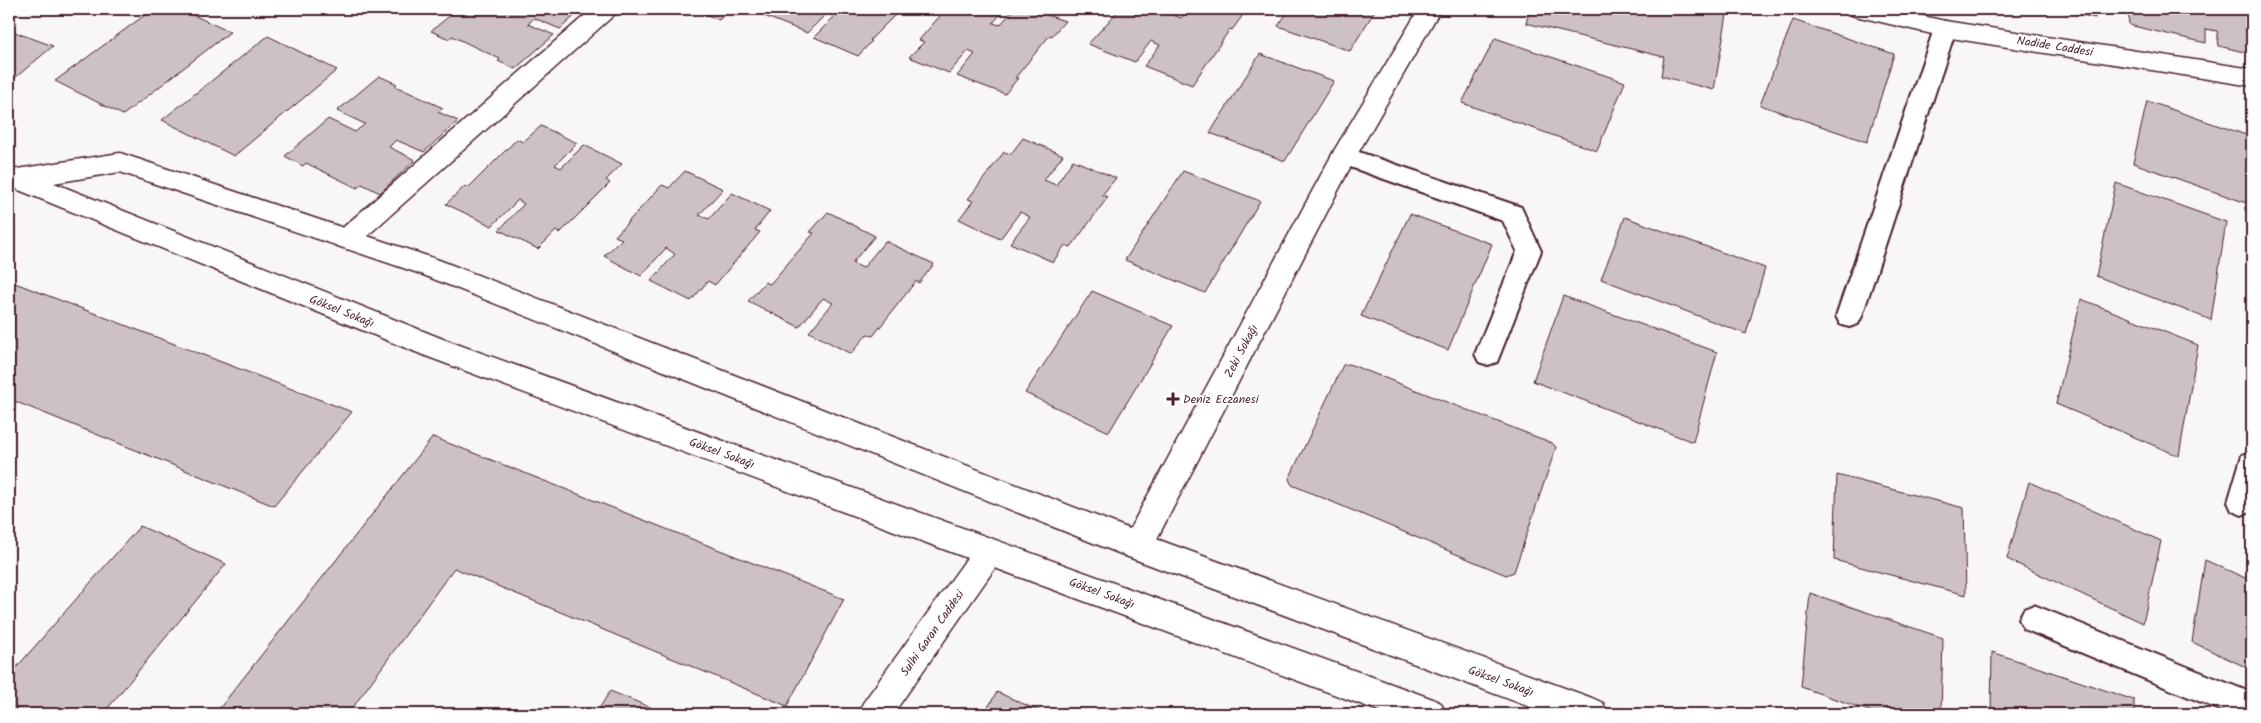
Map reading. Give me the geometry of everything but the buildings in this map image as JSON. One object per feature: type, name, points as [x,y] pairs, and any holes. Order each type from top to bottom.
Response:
[{"type":"street","points":[[347,239],[606,9]]},
{"type":"street","name":"Zeki Sokağı","points":[[1137,546],[1344,156],[1430,9]]},
{"type":"street","name":"Nadide Caddesi","points":[[1859,9],[1945,29],[2252,78]]},
{"type":"street","name":"Göksel Sokağı","points":[[13,178],[120,162],[347,239],[448,274],[1137,546],[1592,714]]},
{"type":"street","name":"Göksel Sokağı","points":[[13,178],[433,347],[1430,714]]},
{"type":"street","name":"Sulhi Garan Caddesi","points":[[874,714],[990,551]]},
{"type":"lane","points":[[1850,316],[1945,29]]},
{"type":"lane","points":[[1344,156],[1512,214],[1529,251],[1488,354]]},
{"type":"lane","points":[[2242,502],[2252,464]]},
{"type":"lane","points":[[2034,619],[2252,708]]},
{"type":"place","name":"Deniz Eczanesi","points":[[1173,399]]}]
